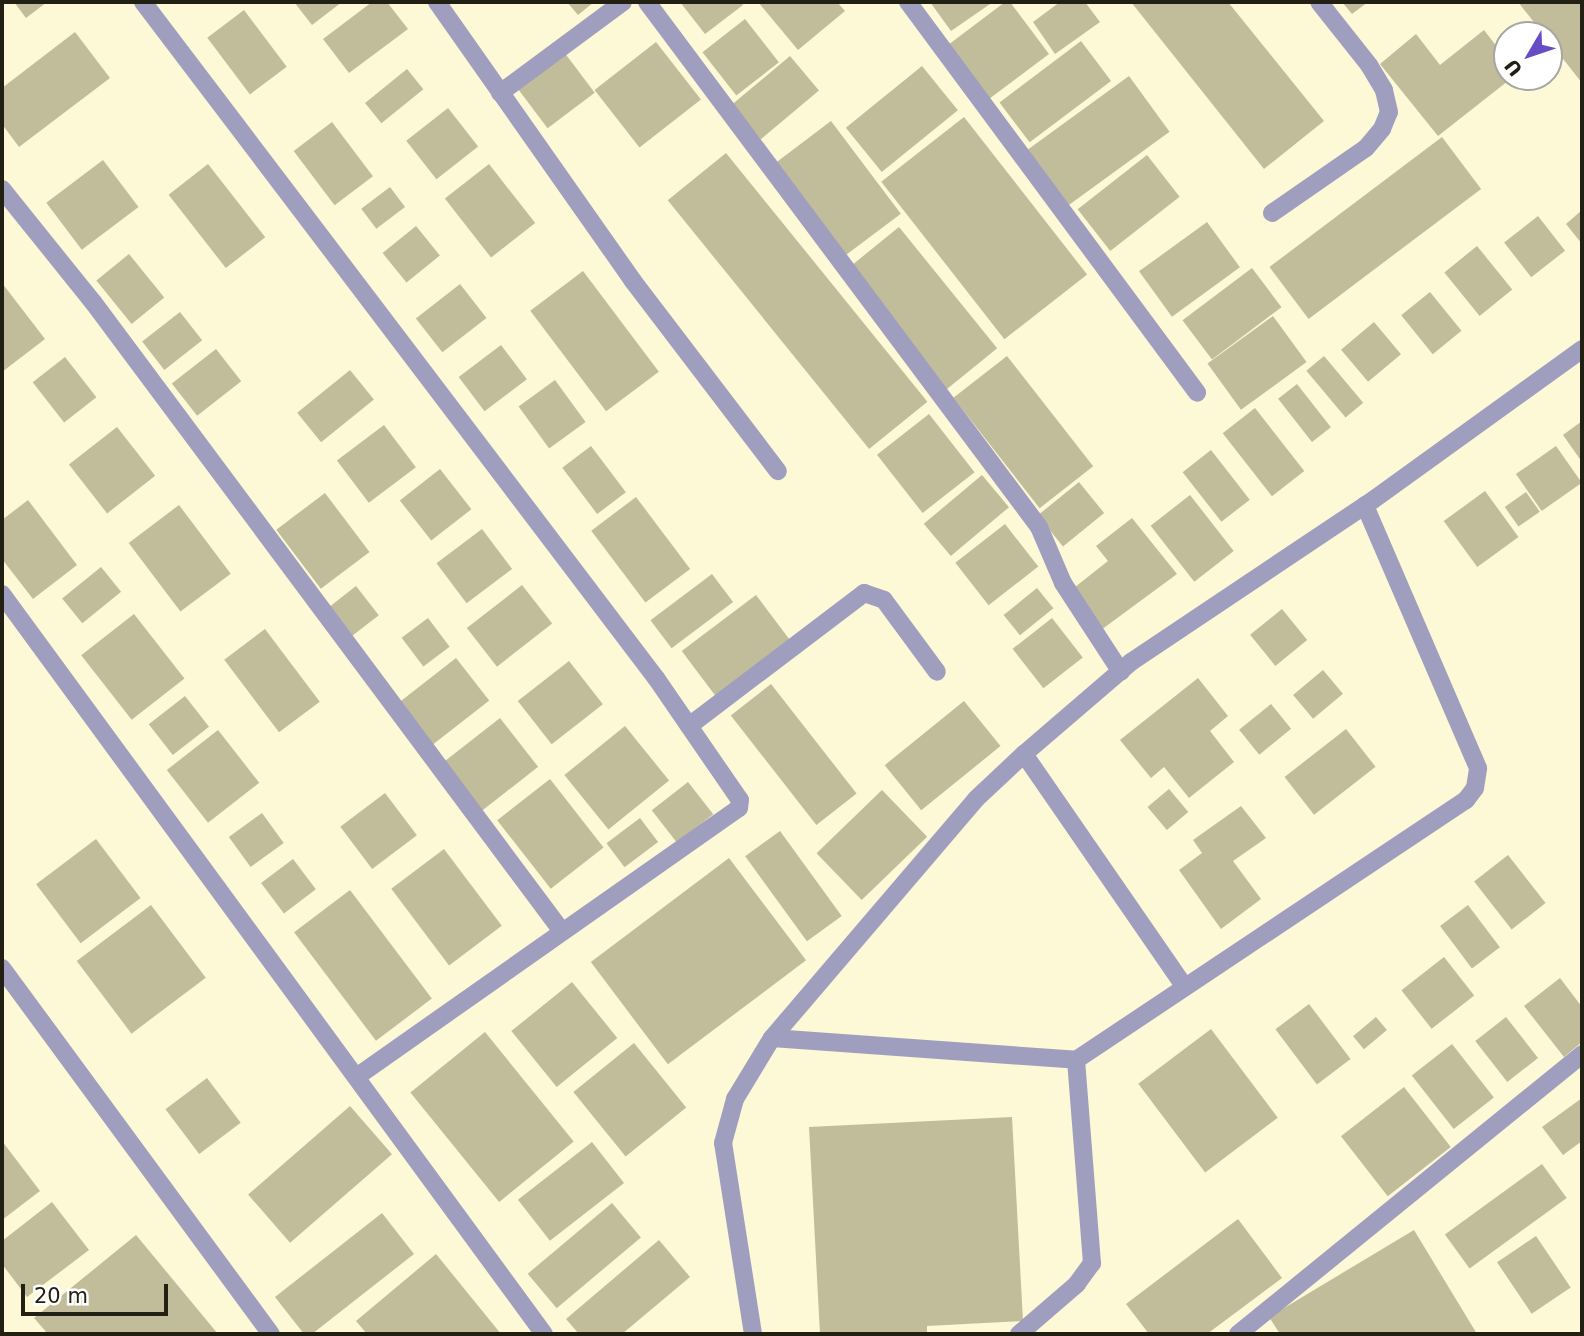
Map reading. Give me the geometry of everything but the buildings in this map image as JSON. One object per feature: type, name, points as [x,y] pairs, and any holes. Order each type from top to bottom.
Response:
[{"type":"street","points":[[143,2],[735,788],[739,808],[561,930],[357,1076]]},
{"type":"street","points":[[437,2],[633,281],[778,471]]},
{"type":"street","points":[[500,93],[623,2]]},
{"type":"street","points":[[647,2],[1039,527],[1063,583],[1121,672]]},
{"type":"street","points":[[908,2],[1197,393]]},
{"type":"street","points":[[1272,214],[1366,148],[1382,129],[1389,112],[1384,90],[1370,65],[1319,2]]},
{"type":"street","points":[[2,189],[93,302],[561,930]]},
{"type":"street","points":[[753,1334],[723,1143],[736,1098],[772,1038],[976,799],[1024,754],[1121,672],[1365,505],[1582,349]]},
{"type":"street","points":[[772,1038],[1076,1060],[1466,800],[1475,788],[1478,768],[1365,505]]},
{"type":"street","points":[[689,726],[864,593],[884,600],[937,672]]},
{"type":"street","points":[[2,594],[544,1334]]},
{"type":"street","points":[[1024,754],[1185,987]]},
{"type":"street","points":[[2,968],[271,1334]]},
{"type":"street","points":[[1238,1334],[1582,1054]]},
{"type":"street","points":[[1019,1334],[1077,1284],[1092,1263],[1076,1060]]}]
